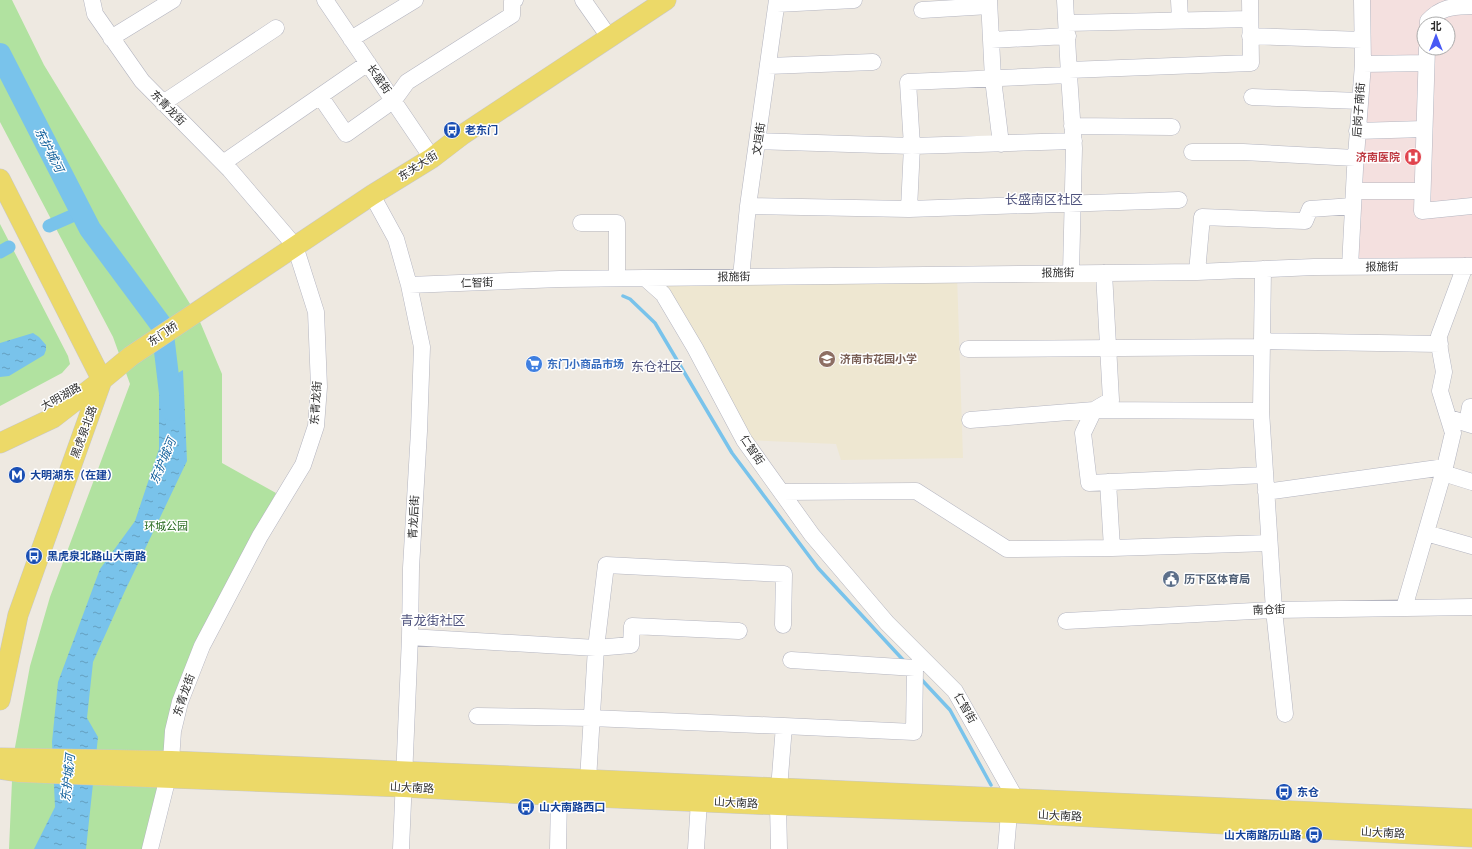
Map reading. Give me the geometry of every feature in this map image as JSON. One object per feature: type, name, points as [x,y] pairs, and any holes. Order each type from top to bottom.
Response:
[{"type":"main road","name":"东关大街","points":[[189,316],[372,195],[432,158],[462,135],[666,0]]},
{"type":"main road","points":[[0,179],[102,380]]},
{"type":"main road","name":"东门桥","points":[[102,380],[137,352],[189,316]]},
{"type":"main road","name":"大明湖路","points":[[0,430],[85,384],[102,380]]},
{"type":"main road","name":"大明湖路","points":[[0,443],[53,418],[102,380]]},
{"type":"main road","name":"黑虎泉北路","points":[[0,700],[4,658],[102,380]]},
{"type":"main road","name":"山大南路","points":[[10,764],[166,769],[404,780],[588,780],[778,797],[1013,806],[1472,819]]},
{"type":"main road","name":"山大南路","points":[[404,780],[560,796],[699,801],[778,797]]},
{"type":"main road","name":"山大南路","points":[[1013,806],[1472,837]]},
{"type":"street","name":"东青龙街","points":[[92,0],[95,14],[142,81],[223,163],[295,246],[316,312],[319,387],[316,426],[303,465],[260,536],[202,646],[180,702],[150,849]]},
{"type":"street","points":[[111,38],[173,0]]},
{"type":"street","name":"长盛街","points":[[325,0],[432,158]]},
{"type":"street","points":[[351,39],[415,0]]},
{"type":"street","points":[[320,96],[346,134],[394,100],[407,82],[512,15],[512,2],[515,0]]},
{"type":"street","points":[[584,0],[609,37]]},
{"type":"street","points":[[777,2],[854,0]]},
{"type":"street","points":[[1065,0],[1073,134],[1071,273]]},
{"type":"street","points":[[1179,0],[1180,19]]},
{"type":"street","points":[[909,209],[912,146],[908,82],[993,79],[1069,73],[1250,63],[1250,0]]},
{"type":"street","name":"后岗子南街","points":[[1350,267],[1355,158],[1363,64],[1362,0]]},
{"type":"street","name":"文垣街","points":[[741,277],[748,206],[777,2]]},
{"type":"street","points":[[922,10],[989,3],[993,79],[1001,144]]},
{"type":"street","points":[[1433,16],[1449,7],[1472,6]]},
{"type":"street","points":[[991,40],[1067,29],[1180,19],[1250,19]]},
{"type":"street","points":[[163,103],[276,28]]},
{"type":"street","points":[[1250,36],[1362,40]]},
{"type":"street","points":[[1363,64],[1420,56]]},
{"type":"street","points":[[1427,56],[1422,211],[1472,206]]},
{"type":"street","points":[[768,66],[873,62]]},
{"type":"street","points":[[223,163],[368,63]]},
{"type":"street","points":[[1252,97],[1360,101]]},
{"type":"street","points":[[758,141],[912,146],[1001,144],[1073,134],[1172,127]]},
{"type":"street","points":[[1357,131],[1424,129]]},
{"type":"street","points":[[1192,152],[1243,152],[1355,158]]},
{"type":"street","points":[[1197,272],[1202,217],[1305,221],[1310,209],[1353,198],[1422,191]]},
{"type":"street","name":"青龙后街","points":[[372,195],[396,239],[409,285],[422,347],[411,568],[410,637],[402,849]]},
{"type":"street","points":[[748,206],[909,209],[1179,200]]},
{"type":"street","points":[[581,224],[617,224],[617,278]]},
{"type":"street","points":[[1404,608],[1444,470],[1452,433],[1449,418],[1440,391],[1444,372],[1439,336],[1469,266]]},
{"type":"street","name":"报施街","points":[[645,278],[1197,272],[1350,267],[1469,266]]},
{"type":"street","points":[[1263,269],[1261,411],[1274,610],[1285,714]]},
{"type":"street","points":[[1104,273],[1111,400],[1094,410],[1083,433],[1089,483],[1265,475]]},
{"type":"street","name":"仁智街","points":[[409,285],[645,278],[663,294],[695,348],[744,440],[812,535],[887,623],[955,691],[1013,806]]},
{"type":"street","points":[[968,349],[1109,348],[1262,344],[1440,344]]},
{"type":"street","points":[[1449,418],[1469,424],[1470,407],[1472,407]]},
{"type":"street","points":[[970,420],[1094,410],[1261,411]]},
{"type":"street","points":[[1266,492],[1444,470],[1472,482]]},
{"type":"street","points":[[1108,482],[1112,548]]},
{"type":"street","points":[[781,492],[916,491],[1007,549],[1269,544]]},
{"type":"street","points":[[1426,533],[1472,546]]},
{"type":"street","points":[[588,780],[596,648],[606,565],[784,574],[783,625]]},
{"type":"street","name":"南仓街","points":[[1066,621],[1274,610],[1472,607]]},
{"type":"street","points":[[410,637],[596,648],[631,645],[632,626],[739,631]]},
{"type":"street","points":[[477,716],[592,718],[914,732],[915,668],[791,660]]},
{"type":"street","points":[[779,849],[778,797],[784,726]]},
{"type":"street","points":[[558,849],[560,796]]},
{"type":"street","points":[[696,849],[699,801]]},
{"type":"street","points":[[1006,849],[1013,806]]},
{"type":"shaded area","name":"济南医院","points":[[1361,0],[1472,0],[1472,267],[1350,267]]},
{"type":"shaded area","name":"济南市花园小学","points":[[957,275],[963,458],[841,460],[836,444],[744,440],[645,278]]},
{"type":"green space","name":"环城公园","points":[[0,0],[12,0],[44,65],[198,317],[222,374],[222,463],[276,493],[172,700],[149,849],[9,849],[13,758],[30,666],[50,597],[130,384],[113,337],[0,122]]},
{"type":"green space","points":[[0,224],[68,356],[70,364],[62,373],[0,406]]},
{"type":"water","points":[[33,333],[46,345],[44,355],[9,376],[0,377],[0,343]]},
{"type":"water","points":[[183,370],[187,461],[93,662],[87,718],[98,737],[86,849],[34,849],[55,807],[52,742],[58,682],[100,569],[135,521],[159,449],[159,384]]},
{"type":"waterway","name":"东护城河","points":[[0,54],[90,229],[162,326],[172,410]]},
{"type":"waterway","points":[[49,226],[81,212]]},
{"type":"waterway","points":[[0,252],[9,247]]},
{"type":"waterway","points":[[623,296],[630,299],[655,323],[732,453],[818,568],[905,662]]},
{"type":"waterway","points":[[920,678],[950,710],[991,785]]},
{"type":"place","name":"老东门","points":[[452,130]]},
{"type":"place","name":"济南医院","points":[[1413,157]]},
{"type":"place","name":"济南市花园小学","points":[[827,359]]},
{"type":"place","name":"东门小商品市场","points":[[534,364]]},
{"type":"place","name":"大明湖东（在建）","points":[[17,475]]},
{"type":"place","name":"黑虎泉北路山大南路","points":[[34,556]]},
{"type":"place","name":"历下区体育局","points":[[1171,579]]},
{"type":"place","name":"东仓","points":[[1284,792]]},
{"type":"place","name":"山大南路西口","points":[[526,807]]},
{"type":"place","name":"山大南路历山路","points":[[1314,835]]},
{"type":"district","name":"长盛南区社区","points":[[1044,200]]},
{"type":"district","name":"东仓社区","points":[[657,367]]},
{"type":"district","name":"青龙街社区","points":[[433,621]]}]
